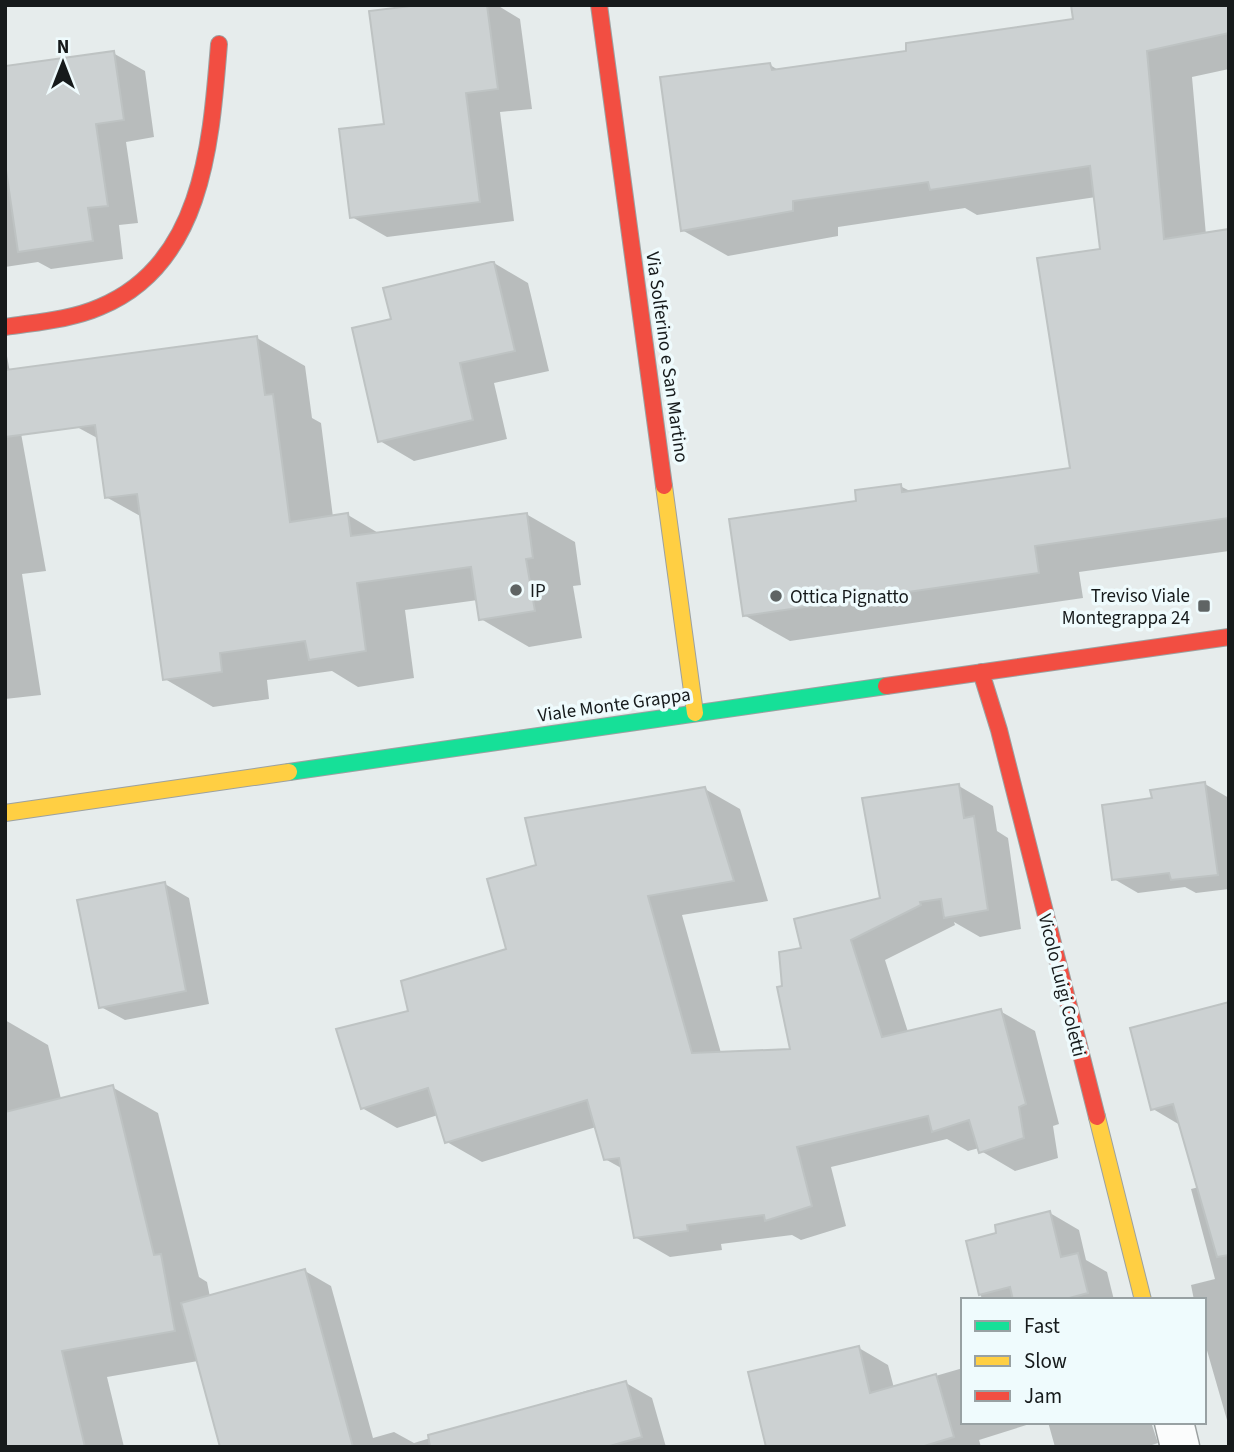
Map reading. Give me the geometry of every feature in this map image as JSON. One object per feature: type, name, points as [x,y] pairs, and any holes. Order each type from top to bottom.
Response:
[{"type":"street","name":"Via Solferino e San Martino","points":[[599,5],[695,713]]},
{"type":"street","points":[[5,327],[70,317],[114,301],[147,278],[174,246],[196,202],[210,148],[219,44]]},
{"type":"street","name":"Viale Monte Grappa","points":[[5,813],[1229,637]]},
{"type":"street","name":"Vicolo Luigi Coletti","points":[[981,672],[999,730],[1142,1298]]},
{"type":"street","points":[[1174,1424],[1180,1447]]},
{"type":"building","points":[[419,5],[487,5],[498,89],[466,93],[480,202],[350,218],[339,129],[384,124],[369,11]]},
{"type":"building","points":[[1071,5],[1229,5],[1229,33],[1147,51],[1164,239],[1229,229],[1229,518],[1035,546],[1039,573],[743,616],[729,519],[856,501],[855,490],[901,484],[902,492],[1070,468],[1037,258],[1100,249],[1090,166],[930,190],[928,182],[793,201],[793,211],[681,231],[660,77],[770,63],[772,70],[906,51],[906,43],[1073,19]]},
{"type":"building","points":[[114,51],[124,120],[96,124],[108,206],[88,208],[93,241],[18,252],[5,163],[5,66]]},
{"type":"building","points":[[494,262],[515,351],[460,363],[473,420],[378,442],[352,328],[391,319],[383,288]]},
{"type":"building","points":[[257,336],[265,395],[273,394],[290,522],[348,513],[351,536],[527,513],[533,558],[526,559],[535,611],[479,620],[471,567],[357,583],[366,651],[309,660],[305,641],[220,653],[222,672],[163,680],[137,494],[105,498],[95,425],[5,437],[5,370]]},
{"type":"building","points":[[1205,782],[1218,875],[1171,880],[1169,873],[1112,880],[1102,805],[1152,798],[1150,790]]},
{"type":"building","points":[[959,784],[964,818],[974,816],[988,910],[944,918],[941,899],[920,902],[921,905],[851,940],[882,1037],[1001,1009],[1026,1104],[1019,1107],[1024,1138],[979,1153],[969,1120],[932,1132],[928,1116],[797,1147],[812,1206],[765,1221],[764,1215],[687,1225],[688,1231],[634,1238],[619,1158],[604,1160],[587,1100],[445,1143],[428,1088],[361,1109],[336,1029],[408,1011],[401,981],[506,949],[487,879],[536,865],[525,818],[705,787],[734,881],[648,896],[692,1053],[790,1049],[777,987],[782,986],[779,952],[801,948],[794,919],[880,898],[862,798]]},
{"type":"building","points":[[165,882],[186,991],[99,1008],[77,900]]},
{"type":"building","points":[[1229,1002],[1229,1255],[1217,1257],[1173,1104],[1151,1110],[1130,1028]]},
{"type":"building","points":[[113,1085],[154,1255],[161,1254],[175,1331],[62,1351],[85,1447],[5,1447],[5,1112]]},
{"type":"building","points":[[1050,1211],[1061,1257],[1078,1253],[1088,1293],[1069,1298],[1013,1298],[1010,1287],[979,1295],[966,1241],[996,1233],[995,1225]]},
{"type":"building","points":[[305,1269],[353,1447],[220,1447],[181,1303]]},
{"type":"building","points":[[859,1346],[870,1393],[936,1374],[954,1437],[921,1447],[766,1447],[748,1372]]},
{"type":"building","points":[[626,1381],[642,1437],[606,1447],[430,1447],[428,1435]]},
{"type":"traffic: fast","points":[[289,772],[886,686]]},
{"type":"traffic: slow","points":[[664,486],[695,713]]},
{"type":"traffic: slow","points":[[5,813],[289,772]]},
{"type":"traffic: slow","points":[[1097,1117],[1142,1298]]},
{"type":"traffic: jam","points":[[599,5],[664,486]]},
{"type":"traffic: jam","points":[[5,327],[65,318],[100,307],[135,287],[161,261],[181,230],[196,196],[212,120],[219,44]]},
{"type":"traffic: jam","points":[[886,686],[1229,637]]},
{"type":"traffic: jam","points":[[981,672],[999,730],[1097,1117]]},
{"type":"place","name":"IP","points":[[516,590]]},
{"type":"place","name":"Ottica Pignatto","points":[[776,596]]},
{"type":"place","name":"Treviso Viale Montegrappa 24","points":[[1204,606]]}]
